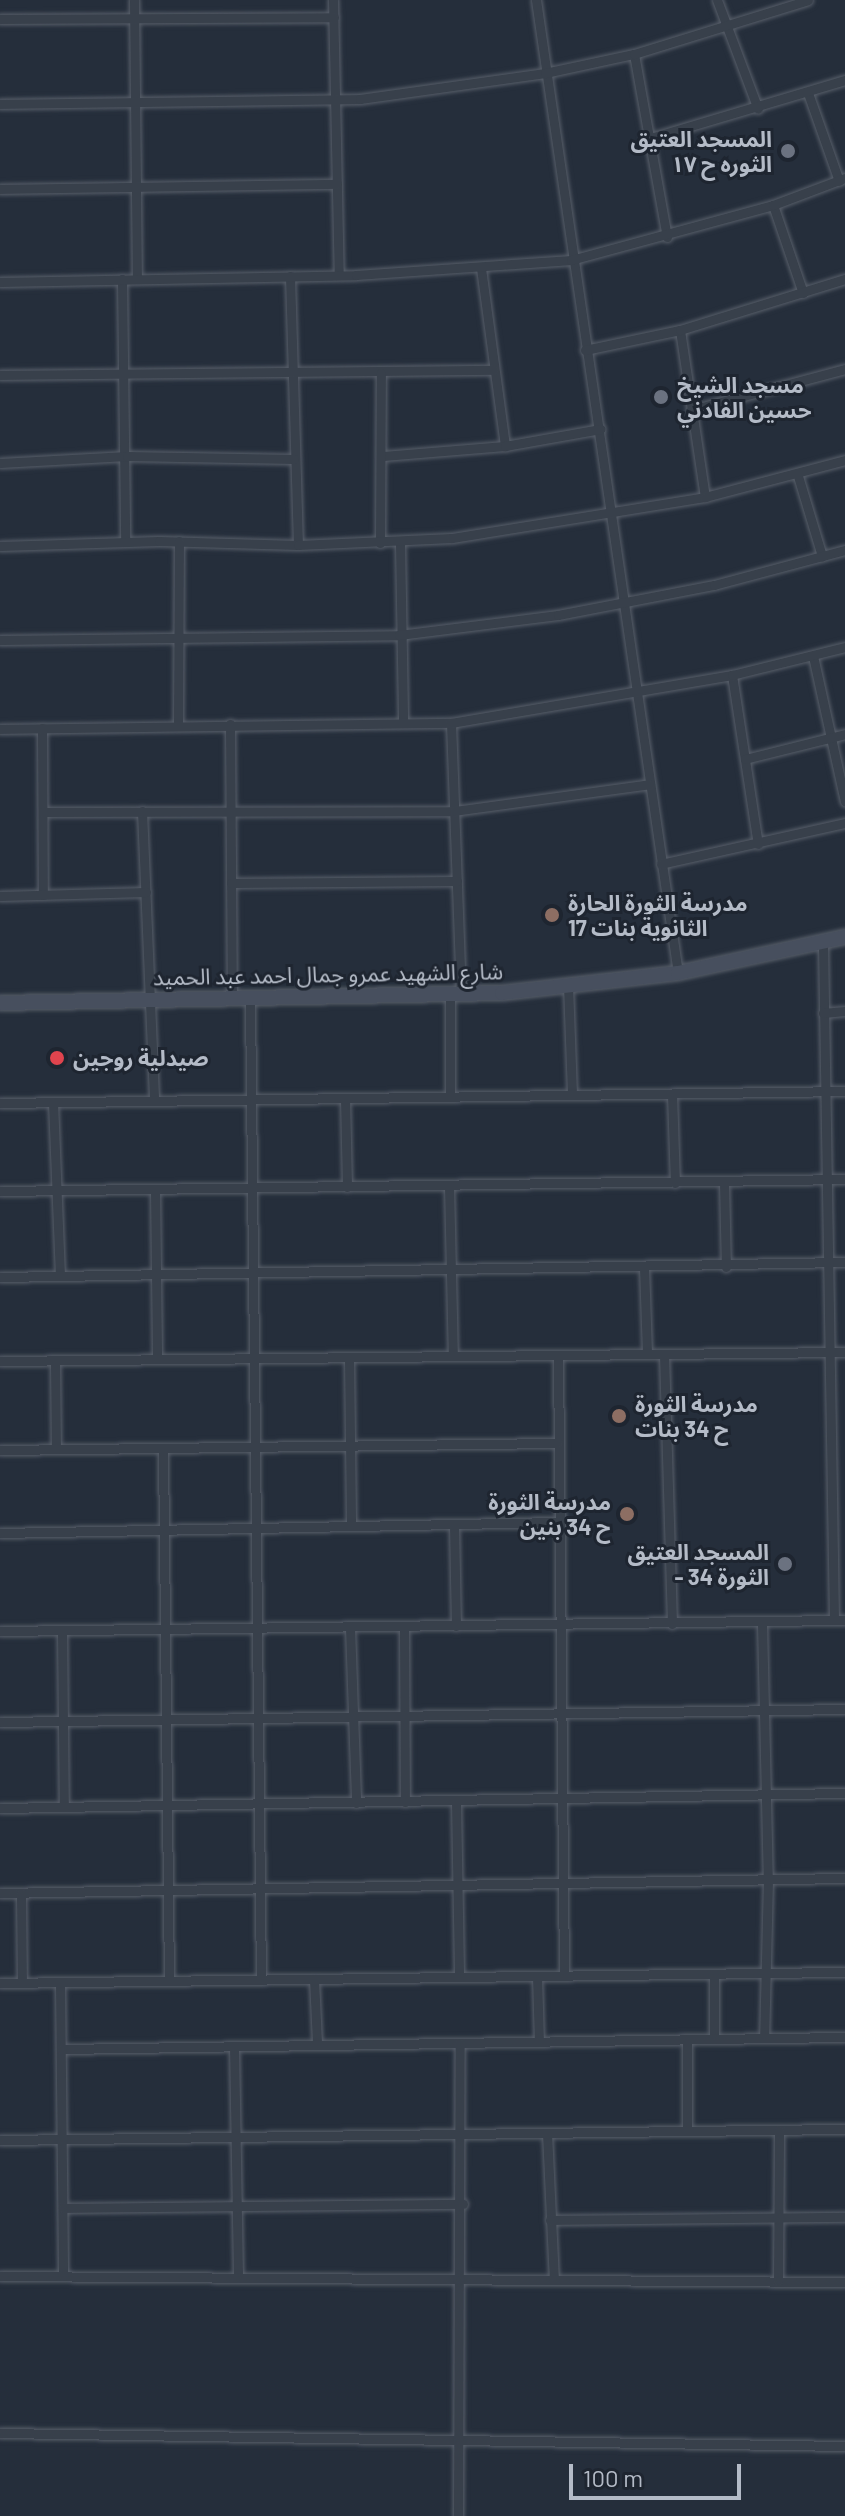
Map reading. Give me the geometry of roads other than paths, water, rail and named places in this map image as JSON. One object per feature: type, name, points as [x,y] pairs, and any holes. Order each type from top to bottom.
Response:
[{"type":"street","points":[[134,0],[137,278]]},
{"type":"street","points":[[333,0],[339,275]]},
{"type":"street","points":[[536,0],[571,260],[627,601],[678,973]]},
{"type":"street","points":[[717,0],[758,109]]},
{"type":"street","points":[[0,104],[335,101],[545,73],[634,54],[727,29],[808,0]]},
{"type":"street","points":[[0,19],[334,17]]},
{"type":"street","points":[[634,54],[667,237]]},
{"type":"street","points":[[647,139],[758,109],[845,80]]},
{"type":"street","points":[[0,282],[339,275],[571,260],[667,237],[773,205],[842,179],[808,93]]},
{"type":"street","points":[[0,189],[337,184]]},
{"type":"street","points":[[773,205],[803,293]]},
{"type":"street","points":[[481,268],[505,446]]},
{"type":"street","points":[[290,276],[298,545]]},
{"type":"street","points":[[122,279],[127,456],[125,541]]},
{"type":"street","points":[[585,350],[680,330],[845,279]]},
{"type":"street","points":[[680,330],[705,497]]},
{"type":"street","points":[[691,410],[845,369]]},
{"type":"street","points":[[0,375],[494,370]]},
{"type":"street","points":[[380,543],[383,456],[381,373]]},
{"type":"street","points":[[383,456],[505,446],[600,429]]},
{"type":"street","points":[[0,463],[127,456],[294,459]]},
{"type":"street","points":[[0,546],[125,541],[298,545],[400,543],[705,497],[798,476],[845,460]]},
{"type":"street","points":[[798,476],[822,556]]},
{"type":"street","points":[[178,725],[175,638],[179,541]]},
{"type":"street","points":[[400,543],[399,635],[403,721]]},
{"type":"street","points":[[0,640],[399,635],[516,622],[627,601],[845,550]]},
{"type":"street","points":[[0,729],[403,721],[451,723],[732,675],[845,647]]},
{"type":"street","points":[[813,656],[845,802]]},
{"type":"street","points":[[732,675],[758,844]]},
{"type":"street","points":[[450,1096],[456,996],[457,881],[451,723]]},
{"type":"street","points":[[230,724],[232,999]]},
{"type":"street","points":[[42,728],[43,895]]},
{"type":"street","points":[[745,759],[845,734]]},
{"type":"street","points":[[43,812],[232,808],[454,811],[650,784]]},
{"type":"street","points":[[142,811],[154,1100]]},
{"type":"street","points":[[661,864],[845,823]]},
{"type":"street","points":[[231,883],[457,881]]},
{"type":"street","points":[[0,896],[146,892]]},
{"type":"street","name":"شارع الشهيد عمرو جمال احمد عبد الحميد","points":[[0,1003],[456,996],[678,973],[845,937]]},
{"type":"street","points":[[823,943],[834,1450],[840,1540],[834,1620]]},
{"type":"street","points":[[568,985],[572,1095]]},
{"type":"street","points":[[250,999],[261,1979]]},
{"type":"street","points":[[823,1013],[845,1011]]},
{"type":"street","points":[[0,1103],[845,1091]]},
{"type":"street","points":[[672,1094],[675,1183]]},
{"type":"street","points":[[345,1098],[347,1187]]},
{"type":"street","points":[[53,1102],[60,1275]]},
{"type":"street","points":[[0,1191],[845,1179]]},
{"type":"street","points":[[724,1182],[726,1267]]},
{"type":"street","points":[[449,1185],[453,1356]]},
{"type":"street","points":[[155,1189],[157,1359]]},
{"type":"street","points":[[0,1277],[726,1267],[845,1262]]},
{"type":"street","points":[[644,1267],[647,1354]]},
{"type":"street","points":[[0,1361],[845,1352]]},
{"type":"street","points":[[664,1354],[672,1624]]},
{"type":"street","points":[[558,1355],[558,1625],[564,1976]]},
{"type":"street","points":[[349,1357],[351,1526]]},
{"type":"street","points":[[55,1360],[56,1449]]},
{"type":"street","points":[[0,1450],[558,1443]]},
{"type":"street","points":[[163,1448],[169,1981]]},
{"type":"street","points":[[834,1450],[845,1450]]},
{"type":"street","points":[[0,1533],[559,1522]]},
{"type":"street","points":[[454,1524],[456,1626]]},
{"type":"street","points":[[0,1631],[845,1620]]},
{"type":"street","points":[[762,1623],[768,1879],[764,2038]]},
{"type":"street","points":[[404,1626],[405,1802]]},
{"type":"street","points":[[350,1627],[356,1803]]},
{"type":"street","points":[[62,1630],[64,1807]]},
{"type":"street","points":[[0,1722],[845,1709]]},
{"type":"street","points":[[0,1808],[764,1797],[845,1793]]},
{"type":"street","points":[[456,1801],[459,1977]]},
{"type":"street","points":[[0,1893],[845,1878]]},
{"type":"street","points":[[21,1893],[22,1983]]},
{"type":"street","points":[[0,1983],[845,1972]]},
{"type":"street","points":[[714,1974],[714,2039]]},
{"type":"street","points":[[537,1976],[539,2042]]},
{"type":"street","points":[[314,1979],[317,2043]]},
{"type":"street","points":[[60,1982],[63,2276]]},
{"type":"street","points":[[61,2049],[845,2037]]},
{"type":"street","points":[[687,2039],[687,2131]]},
{"type":"street","points":[[458,2516],[463,2204],[460,2043]]},
{"type":"street","points":[[234,2046],[238,2278]]},
{"type":"street","points":[[0,2140],[845,2129]]},
{"type":"street","points":[[778,2281],[779,2130]]},
{"type":"street","points":[[547,2133],[554,2280]]},
{"type":"street","points":[[63,2208],[463,2204]]},
{"type":"street","points":[[550,2220],[845,2217]]},
{"type":"street","points":[[0,2276],[845,2282]]},
{"type":"street","points":[[0,2433],[845,2446]]},
{"type":"place","name":"المسجد العتيق الثوره ح ١٧","points":[[788,151]]},
{"type":"place","name":"مسجد الشيخ حسين الفادني","points":[[661,397]]},
{"type":"place","name":"مدرسة الثورة الحارة 17 الثانوية بنات","points":[[552,915]]},
{"type":"place","name":"صيدلية روجين","points":[[57,1058]]},
{"type":"place","name":"مدرسة الثورة ح 34 بنات","points":[[619,1416]]},
{"type":"place","name":"مدرسة الثورة ح 34 بنين","points":[[627,1514]]},
{"type":"place","name":"المسجد العتيق - الثورة 34","points":[[785,1564]]}]
